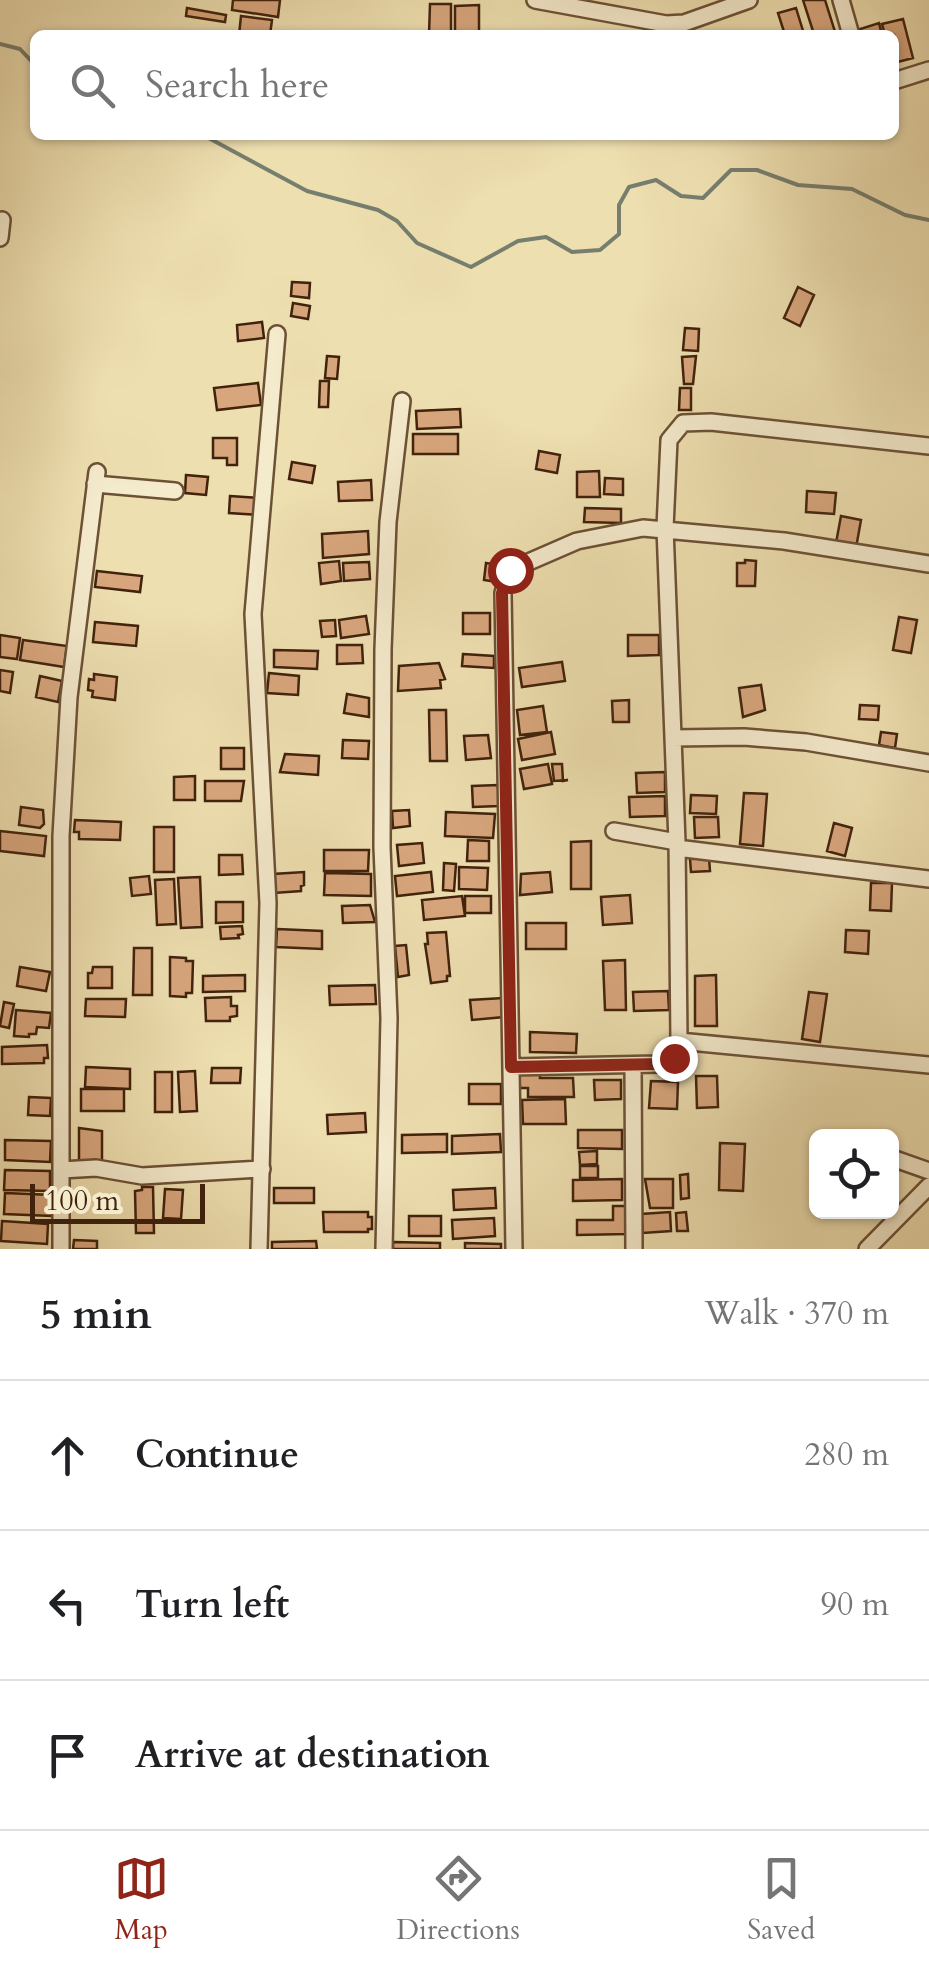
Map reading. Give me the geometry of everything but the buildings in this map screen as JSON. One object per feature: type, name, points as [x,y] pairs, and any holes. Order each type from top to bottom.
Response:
[{"type":"street","points":[[535,0],[666,24],[684,24],[749,0]]},
{"type":"street","points":[[841,0],[849,30]]},
{"type":"street","points":[[899,79],[929,70]]},
{"type":"street","points":[[0,238],[2,220]]},
{"type":"street","points":[[258,1249],[268,903],[253,614],[278,334]]},
{"type":"street","points":[[384,1249],[389,1018],[382,847],[383,650],[388,522],[402,401]]},
{"type":"street","points":[[511,1067],[659,1064],[674,1058],[679,1041],[677,845],[665,528],[669,440],[684,423],[711,422],[929,446]]},
{"type":"street","points":[[61,1249],[61,836],[69,697],[96,478],[175,491]]},
{"type":"street","points":[[514,1249],[502,593],[510,570],[577,541],[642,528],[784,541],[929,564]]},
{"type":"street","points":[[673,738],[790,741],[929,763]]},
{"type":"street","points":[[614,831],[677,845],[929,879]]},
{"type":"street","points":[[679,1041],[929,1066]]},
{"type":"street","points":[[633,1065],[634,1249]]},
{"type":"street","points":[[899,1160],[929,1171]]},
{"type":"street","points":[[61,1170],[96,1168],[142,1176],[262,1168]]},
{"type":"street","points":[[867,1249],[929,1186]]},
{"type":"waterway","points":[[0,44],[20,49],[30,60]]},
{"type":"waterway","points":[[212,140],[307,191],[378,210],[397,221],[417,243],[471,267],[518,241],[546,237],[572,252],[600,250],[619,234],[619,205],[629,187],[656,180],[681,196],[703,198],[731,170],[757,170],[798,185],[852,189],[905,215],[929,220]]},
{"type":"route","points":[[510,570],[502,593],[511,1067],[659,1064],[674,1058]]}]
